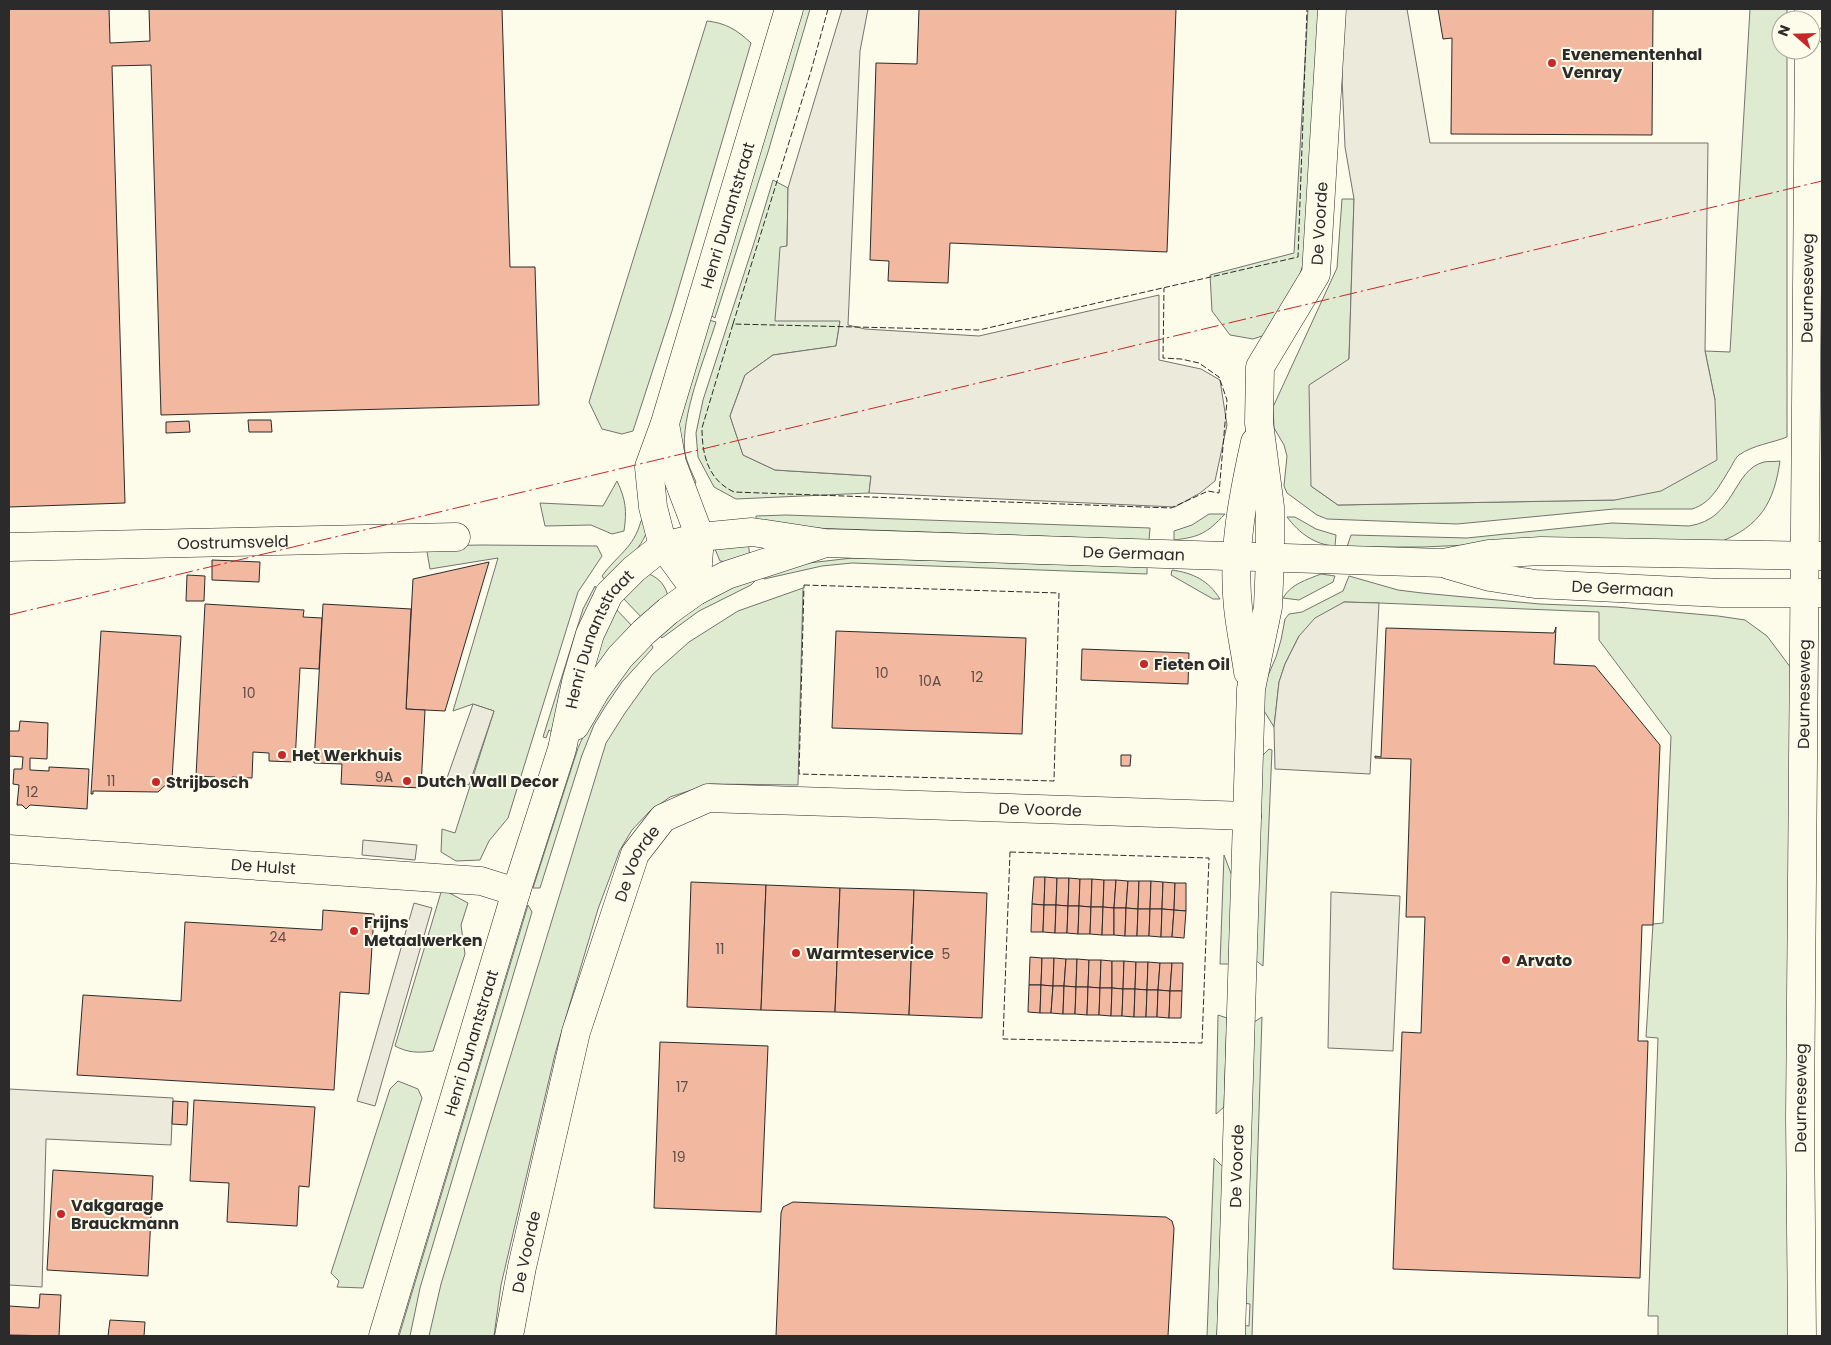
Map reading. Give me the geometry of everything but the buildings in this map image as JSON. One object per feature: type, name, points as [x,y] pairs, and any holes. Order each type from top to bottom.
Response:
[{"type":"street","name":"Henri Dunantstraat","points":[[696,591],[663,546],[654,507],[649,467],[665,423],[789,9]]},
{"type":"street","name":"De Voorde","points":[[1231,1336],[1251,689],[1268,607],[1270,558],[1270,508],[1259,424],[1260,367],[1316,274],[1332,9]]},
{"type":"street","name":"Deurneseweg","points":[[1802,1336],[1800,1117],[1814,592],[1809,60]]},
{"type":"street","name":"Henri Dunantstraat","points":[[665,423],[672,463],[700,537],[696,591]]},
{"type":"street","name":"De Voorde","points":[[1251,689],[1237,606],[1237,557],[1241,507],[1259,424]]},
{"type":"street","name":"De Germaan","points":[[700,537],[752,532],[825,543],[1443,563],[1489,554],[1540,551],[1813,556]]},
{"type":"street","name":"Oostrumsveld","points":[[9,547],[456,537]]},
{"type":"street","name":"Henri Dunantstraat","points":[[383,1336],[516,892],[562,749],[576,682],[590,634],[609,594],[634,569],[663,546],[700,537]]},
{"type":"street","name":"De Germaan","points":[[696,591],[727,575],[825,543]]},
{"type":"street","name":"De Germaan","points":[[1443,563],[1490,577],[1535,584],[1721,593],[1814,592]]},
{"type":"street","name":"Henri Dunantstraat","points":[[562,749],[596,690],[620,657],[668,611],[696,591]]},
{"type":"street","name":"De Voorde","points":[[510,1336],[522,1267],[576,1032],[635,854],[663,818],[708,798],[1247,816]]},
{"type":"street","name":"De Hulst","points":[[9,849],[481,881],[516,892]]},
{"type":"green space","points":[[803,9],[810,9],[768,152],[715,318],[710,315]]},
{"type":"green space","points":[[1308,9],[1320,9],[1308,248],[1296,287],[1268,334],[1253,339],[1230,335],[1212,311],[1210,275],[1294,253]]},
{"type":"green space","points":[[1750,9],[1787,9],[1771,10],[1771,60],[1787,60],[1787,437],[1756,446],[1739,455],[1710,498],[1692,509],[1614,509],[1457,524],[1327,519],[1317,515],[1287,493],[1284,486],[1287,456],[1284,445],[1274,428],[1273,407],[1337,268],[1342,199],[1354,199],[1349,359],[1311,486],[1338,505],[1615,500],[1715,400],[1705,351],[1730,352]]},
{"type":"green space","points":[[707,21],[720,23],[731,28],[751,43],[672,311],[633,431],[622,434],[602,429],[589,402]]},
{"type":"green space","points":[[773,180],[788,188],[787,246],[840,321],[836,346],[773,355],[745,375],[730,416],[743,455],[775,470],[871,476],[869,493],[736,499],[714,487],[698,457],[696,433],[703,400]]},
{"type":"green space","points":[[709,320],[716,322],[694,388],[684,439],[686,457],[696,482],[693,487],[677,431]]},
{"type":"green space","points":[[1780,461],[1774,489],[1763,511],[1755,520],[1734,536],[1720,542],[1560,541],[1423,547],[1347,547],[1351,535],[1467,538],[1612,523],[1689,526],[1704,522],[1716,514],[1725,505],[1745,474],[1754,467],[1764,462]]},
{"type":"green space","points":[[617,481],[625,506],[624,531],[612,534],[591,525],[545,526],[540,503],[603,506]]},
{"type":"green space","points":[[1209,514],[1225,514],[1208,530],[1197,535],[1174,540],[1174,531],[1192,525]]},
{"type":"green space","points":[[786,515],[1150,528],[1149,540],[756,526],[756,516]]},
{"type":"green space","points":[[1287,517],[1295,517],[1316,529],[1336,535],[1335,546],[1314,541],[1297,528]]},
{"type":"green space","points":[[646,518],[647,526],[641,544],[605,580],[602,576],[629,545],[641,521]]},
{"type":"green space","points":[[748,541],[750,558],[730,562],[720,561],[715,549]]},
{"type":"green space","points":[[426,546],[597,546],[602,556],[578,592],[508,818],[489,841],[480,860],[456,861],[441,852],[442,829],[455,833],[494,711],[473,704],[453,711],[498,558],[430,569]]},
{"type":"green space","points":[[852,558],[1147,567],[1147,574],[852,563],[822,566],[764,579],[764,572],[791,565]]},
{"type":"green space","points":[[1172,570],[1199,578],[1220,599],[1213,599],[1171,575]]},
{"type":"green space","points":[[649,574],[656,578],[666,589],[668,597],[645,621],[622,597]]},
{"type":"green space","points":[[1321,574],[1335,576],[1333,582],[1299,600],[1283,598],[1290,589]]},
{"type":"green space","points":[[753,576],[755,581],[751,585],[699,611],[662,638],[658,633],[680,615]]},
{"type":"green space","points":[[1349,576],[1398,590],[1422,593],[1540,604],[1616,607],[1745,620],[1767,636],[1791,668],[1789,1336],[1658,1336],[1658,1316],[1648,1316],[1658,1038],[1646,1037],[1653,924],[1663,923],[1671,736],[1599,640],[1599,612],[1344,602],[1299,636],[1285,664],[1279,682],[1274,727],[1261,706],[1267,678],[1281,640],[1285,619],[1289,614],[1302,612],[1343,591]]},
{"type":"green space","points":[[595,586],[599,592],[552,732],[549,730],[546,738],[543,737],[583,609]]},
{"type":"green space","points":[[803,588],[798,785],[710,784],[670,797],[649,812],[632,830],[620,850],[598,909],[555,1054],[501,1285],[494,1336],[429,1336],[441,1284],[606,743],[653,674],[689,642],[738,611]]},
{"type":"green space","points":[[615,608],[634,628],[585,696],[591,653]]},
{"type":"green space","points":[[649,642],[653,647],[652,649],[622,682],[594,725],[582,755],[540,888],[533,888],[578,748],[596,708]]},
{"type":"green space","points":[[1269,749],[1272,750],[1263,966],[1255,960],[1261,757]]},
{"type":"green space","points":[[1224,855],[1232,876],[1229,964],[1220,964]]},
{"type":"green space","points":[[442,889],[468,903],[461,925],[465,954],[433,1051],[409,1051],[395,1046]]},
{"type":"green space","points":[[528,905],[532,912],[420,1288],[410,1336],[399,1336]]},
{"type":"green space","points":[[1218,1015],[1227,1018],[1224,1107],[1216,1114]]},
{"type":"green space","points":[[1262,1017],[1252,1336],[1241,1336],[1241,1325],[1249,1326],[1250,1304],[1243,1303],[1251,1024]]},
{"type":"green space","points":[[398,1081],[418,1089],[422,1098],[363,1288],[337,1287],[339,1281],[331,1273],[390,1089]]},
{"type":"green space","points":[[1214,1158],[1223,1167],[1217,1336],[1207,1336]]},
{"type":"shaded area","points":[[842,9],[868,9],[860,51],[848,325],[865,329],[979,336],[1159,295],[1159,360],[1201,369],[1220,380],[1227,425],[1215,481],[1200,493],[1175,507],[869,493],[871,476],[775,470],[743,455],[730,416],[745,375],[773,355],[836,346],[840,321],[775,321],[780,247],[787,246],[788,188]]},
{"type":"shaded area","points":[[1339,9],[1407,9],[1430,143],[1708,143],[1705,351],[1715,400],[1717,460],[1661,491],[1615,500],[1338,505],[1311,486],[1309,385],[1349,359],[1354,199],[1345,147]]},
{"type":"shaded area","points":[[1344,602],[1379,603],[1370,774],[1275,769],[1274,727],[1279,682],[1285,664],[1299,636],[1315,618]]},
{"type":"shaded area","points":[[473,704],[494,711],[469,785],[447,778]]},
{"type":"shaded area","points":[[363,840],[417,845],[415,860],[362,855]]},
{"type":"shaded area","points":[[1331,892],[1400,896],[1393,1051],[1328,1048]]},
{"type":"shaded area","points":[[414,903],[432,908],[375,1106],[357,1101]]},
{"type":"shaded area","points":[[9,1089],[173,1098],[171,1145],[46,1139],[42,1287],[9,1285]]},
{"type":"fence","points":[[828,9],[811,71],[733,324],[979,330],[1298,257],[1307,9]]},
{"type":"fence","points":[[733,324],[702,428],[703,448],[708,466],[718,481],[734,492],[1171,508],[1208,491],[1219,493],[1227,400],[1219,377],[1199,363],[1163,358],[1164,288]]},
{"type":"fence","points":[[804,585],[1059,593],[1054,781],[799,774],[804,585]]},
{"type":"fence","points":[[1010,852],[1209,858],[1202,1043],[1003,1039],[1010,852]]},
{"type":"power","points":[[9,615],[1822,181]]},
{"type":"place","name":"Evenementenhal Venray","points":[[1552,63]]},
{"type":"place","name":"Fieten Oil","points":[[1144,664]]},
{"type":"place","name":"Het Werkhuis","points":[[282,755]]},
{"type":"place","name":"Dutch Wall Decor","points":[[407,781]]},
{"type":"place","name":"Strijbosch","points":[[156,782]]},
{"type":"place","name":"Frijns Metaalwerken","points":[[354,931]]},
{"type":"place","name":"Warmteservice","points":[[796,953]]},
{"type":"place","name":"Arvato","points":[[1506,960]]},
{"type":"place","name":"Vakgarage Brauckmann","points":[[61,1214]]}]
